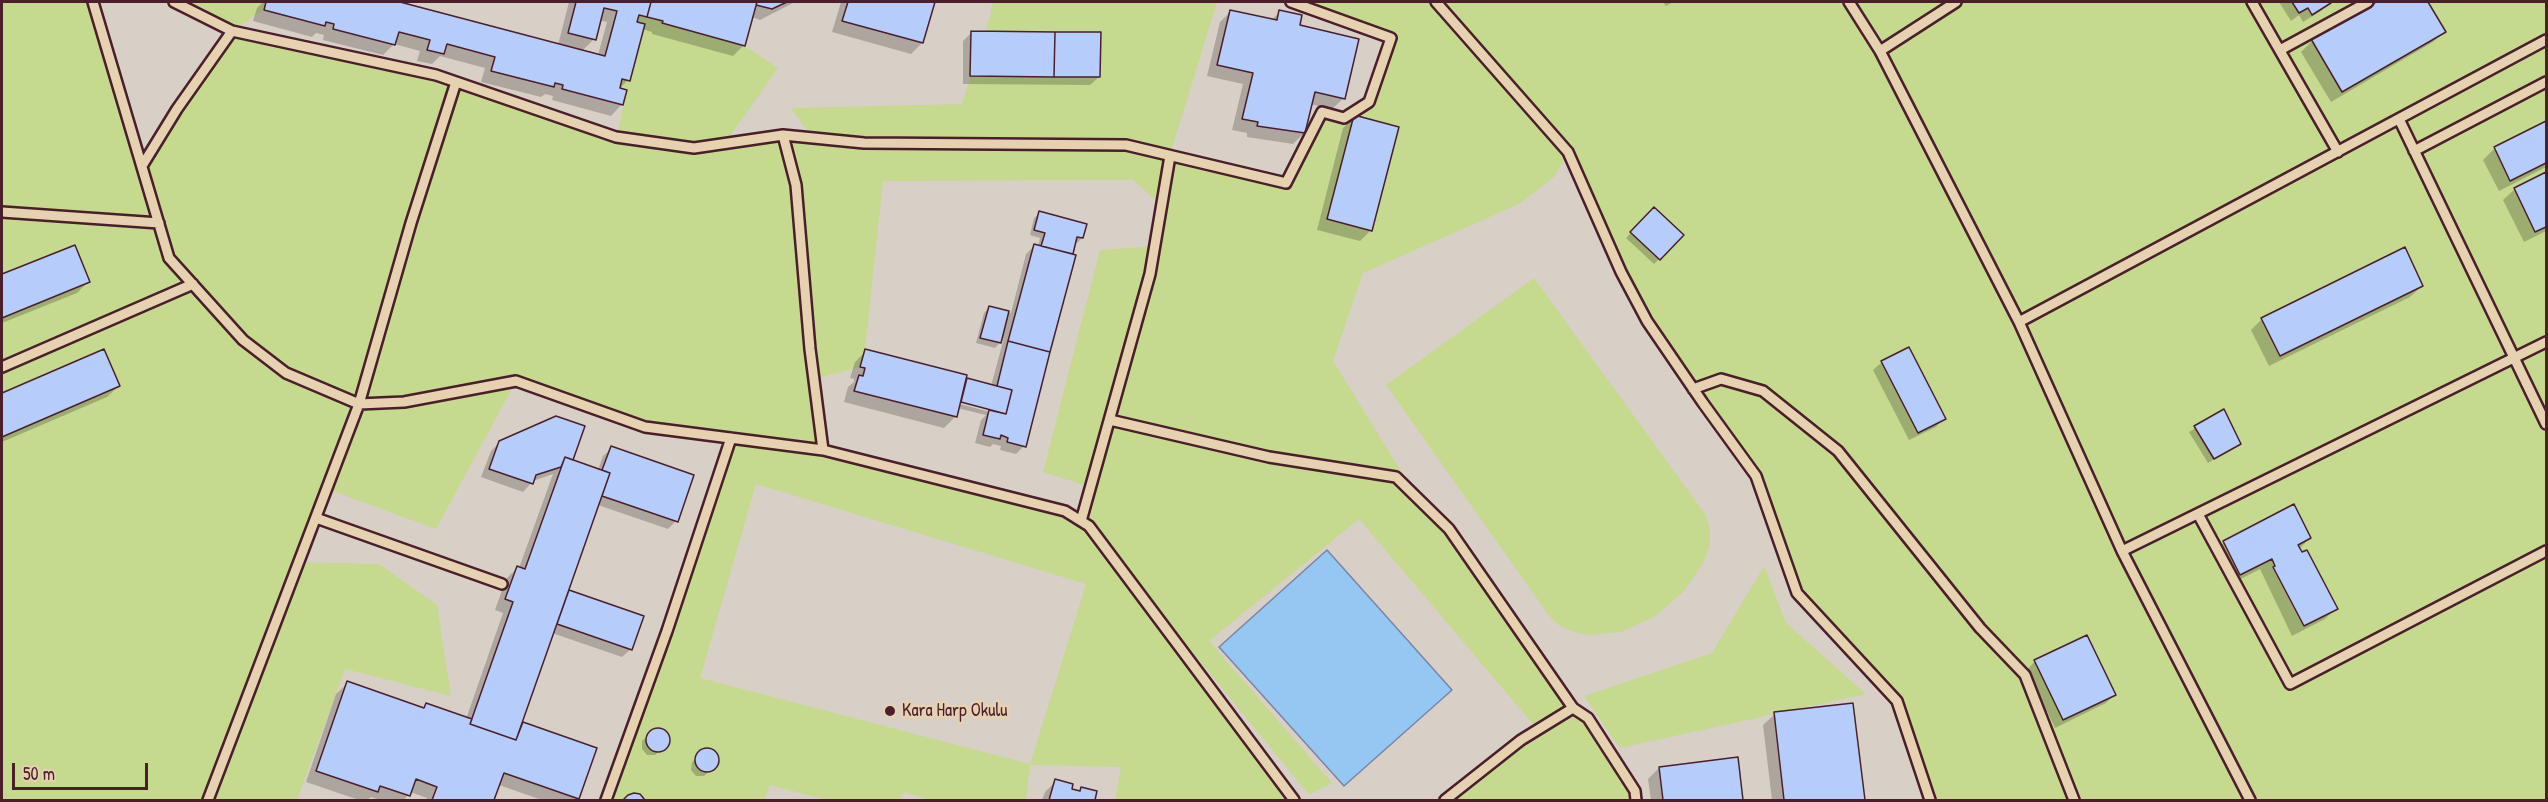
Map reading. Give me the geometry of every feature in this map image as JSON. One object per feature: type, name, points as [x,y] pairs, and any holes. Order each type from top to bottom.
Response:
[{"type":"lane","points":[[93,2],[170,258],[243,340],[286,373],[359,404],[404,402],[516,381],[645,427],[823,450],[1065,511],[1089,526],[1294,801]]},
{"type":"lane","points":[[174,2],[232,31],[436,75],[616,136],[694,148],[783,135],[864,143],[1126,145],[1286,183],[1322,112],[1344,118],[1369,102],[1391,38],[1292,2]]},
{"type":"lane","points":[[1436,2],[1568,152],[1621,272],[1647,321],[1756,476],[1797,593],[1897,701],[1930,801]]},
{"type":"lane","points":[[1849,2],[1880,51],[2019,322],[2122,551],[2250,801]]},
{"type":"lane","points":[[1880,51],[1956,2]]},
{"type":"lane","points":[[2252,2],[2338,152]]},
{"type":"lane","points":[[2280,50],[2368,2]]},
{"type":"lane","points":[[142,165],[177,109],[232,31]]},
{"type":"lane","points":[[2019,322],[2547,40]]},
{"type":"lane","points":[[208,801],[359,404],[411,223],[456,82]]},
{"type":"lane","points":[[2414,151],[2547,82]]},
{"type":"lane","points":[[2399,119],[2547,424]]},
{"type":"lane","points":[[783,135],[796,185],[810,349],[823,450]]},
{"type":"lane","points":[[1081,521],[1150,274],[1170,156]]},
{"type":"lane","points":[[2,212],[159,224]]},
{"type":"lane","points":[[2,367],[193,284]]},
{"type":"lane","points":[[2122,551],[2547,342]]},
{"type":"lane","points":[[1693,389],[1721,380],[1763,391],[1838,451],[1973,620],[2025,675],[2074,801]]},
{"type":"lane","points":[[1110,420],[1269,457],[1396,477],[1449,530],[1573,708],[1588,718],[1635,791],[1636,801]]},
{"type":"lane","points":[[606,801],[667,631],[731,438]]},
{"type":"lane","points":[[2198,514],[2290,684],[2547,551]]},
{"type":"lane","points":[[316,518],[502,584]]},
{"type":"lane","points":[[1445,801],[1521,740],[1573,708]]},
{"type":"green space","points":[[2,2],[95,2],[142,165],[232,31],[174,2],[266,2],[264,10],[233,30],[436,75],[617,136],[627,90],[620,88],[622,79],[630,81],[645,25],[637,22],[639,15],[663,21],[662,24],[745,46],[778,68],[725,143],[812,137],[791,108],[962,104],[990,17],[992,2],[1217,2],[1170,155],[1285,183],[1322,112],[1344,118],[1369,102],[1391,38],[1291,2],[2546,2],[2546,800],[1930,800],[1897,701],[1797,593],[1756,476],[1647,321],[1568,153],[1554,177],[1519,204],[1363,273],[1333,361],[1401,471],[1286,458],[1396,477],[1449,529],[1573,708],[1588,718],[1636,800],[1445,800],[1537,729],[1359,519],[1209,641],[1332,783],[1309,795],[1090,526],[1294,800],[1115,800],[1121,767],[1030,765],[1026,800],[929,800],[904,792],[900,800],[827,800],[770,785],[764,800],[606,800],[731,438],[645,427],[516,381],[436,529],[327,489],[300,562],[379,564],[437,605],[451,696],[345,669],[297,800],[2,800]],"holes":[[[1133,180],[1161,205],[1155,246],[1100,250],[1043,472],[1090,487],[1081,521],[1065,511],[823,450],[814,379],[860,367],[865,349],[883,181]],[[756,484],[1086,584],[1030,764],[700,678]]]},
{"type":"green space","points":[[1534,278],[1705,514],[1710,529],[1710,546],[1703,563],[1684,591],[1656,616],[1621,632],[1589,635],[1574,632],[1560,626],[1550,617],[1386,385]]},
{"type":"green space","points":[[1764,566],[1786,623],[1866,694],[1620,748],[1584,696],[1712,653]]},
{"type":"water","points":[[1327,550],[1452,690],[1344,786],[1219,647]]},
{"type":"building","points":[[266,2],[400,2],[605,56],[617,11],[604,8],[596,40],[568,33],[576,2],[651,2],[647,17],[639,15],[637,22],[645,24],[630,81],[622,79],[620,88],[627,90],[623,105],[562,89],[563,85],[555,83],[554,87],[491,71],[495,57],[447,44],[444,54],[427,50],[430,40],[399,32],[395,45],[333,29],[334,24],[326,22],[325,26],[264,10]]},
{"type":"building","points":[[651,2],[757,2],[745,46],[647,17]]},
{"type":"building","points":[[757,2],[787,2],[772,9],[756,5]]},
{"type":"building","points":[[848,2],[935,2],[923,43],[842,21]]},
{"type":"building","points":[[2292,2],[2331,3],[2312,15],[2308,8],[2299,13]]},
{"type":"building","points":[[2376,2],[2428,2],[2446,32],[2342,92],[2311,39]]},
{"type":"building","points":[[1230,10],[1277,20],[1279,10],[1302,15],[1300,25],[1359,39],[1345,99],[1315,92],[1305,133],[1257,126],[1258,122],[1242,119],[1253,73],[1217,65]]},
{"type":"building","points":[[971,31],[1055,32],[1054,77],[970,76]]},
{"type":"building","points":[[1055,32],[1101,32],[1100,77],[1054,77]]},
{"type":"building","points":[[1354,115],[1399,127],[1372,231],[1327,219]]},
{"type":"building","points":[[2546,121],[2546,163],[2510,181],[2494,147]]},
{"type":"building","points":[[2546,172],[2546,227],[2535,232],[2514,188]]},
{"type":"building","points":[[1654,207],[1684,235],[1660,260],[1630,232]]},
{"type":"building","points":[[1039,211],[1087,224],[1083,238],[1077,237],[1073,254],[1041,246],[1045,233],[1034,230]]},
{"type":"building","points":[[1034,244],[1076,255],[1050,352],[1008,341]]},
{"type":"building","points":[[75,245],[90,282],[2,318],[2,274]]},
{"type":"building","points":[[2405,247],[2423,286],[2280,356],[2261,318]]},
{"type":"building","points":[[989,306],[1009,311],[1001,343],[980,338]]},
{"type":"building","points":[[1008,341],[1050,352],[1026,447],[1007,442],[1008,438],[1001,435],[1000,439],[983,435],[989,410],[1006,414],[1012,390],[997,386]]},
{"type":"building","points":[[1909,347],[1946,419],[1918,433],[1881,361]]},
{"type":"building","points":[[104,349],[120,386],[2,437],[2,393]]},
{"type":"building","points":[[865,349],[967,375],[957,417],[854,391],[859,375],[863,376],[865,368],[860,367]]},
{"type":"building","points":[[967,378],[1012,390],[1006,414],[961,402]]},
{"type":"building","points":[[2224,409],[2241,444],[2214,459],[2194,426]]},
{"type":"building","points":[[556,416],[585,426],[573,460],[565,457],[561,467],[536,475],[533,484],[489,469],[499,441]]},
{"type":"building","points":[[611,446],[694,475],[678,522],[602,496],[610,473],[602,470]]},
{"type":"building","points":[[565,457],[610,473],[516,740],[470,724],[513,602],[505,599],[517,566],[525,569]]},
{"type":"building","points":[[2294,504],[2311,538],[2298,545],[2302,552],[2307,550],[2338,609],[2304,626],[2273,567],[2275,566],[2272,559],[2240,575],[2223,541]]},
{"type":"building","points":[[569,590],[644,616],[632,650],[557,624]]},
{"type":"building","points":[[2087,635],[2116,695],[2063,720],[2034,660]]},
{"type":"building","points":[[347,681],[424,708],[426,703],[472,719],[470,724],[516,740],[523,722],[597,748],[579,799],[504,773],[494,800],[432,800],[437,787],[416,779],[410,796],[380,786],[378,792],[316,771]]},
{"type":"building","points":[[1853,703],[1865,800],[1784,800],[1774,712]]},
{"type":"building","points":[[658,728],[663,729],[669,735],[669,745],[663,751],[658,752],[653,751],[647,745],[646,740],[647,735],[653,729]]},
{"type":"building","points":[[707,748],[712,749],[718,755],[718,765],[712,771],[707,772],[702,771],[696,765],[695,760],[696,755],[702,749]]},
{"type":"building","points":[[1738,757],[1743,800],[1663,800],[1659,767]]},
{"type":"building","points":[[1055,779],[1073,784],[1072,789],[1080,791],[1081,787],[1097,791],[1095,800],[1049,800]]},
{"type":"building","points":[[640,794],[645,800],[623,800],[628,795]]},
{"type":"place","name":"Kara Harp Okulu","points":[[890,711]]}]
